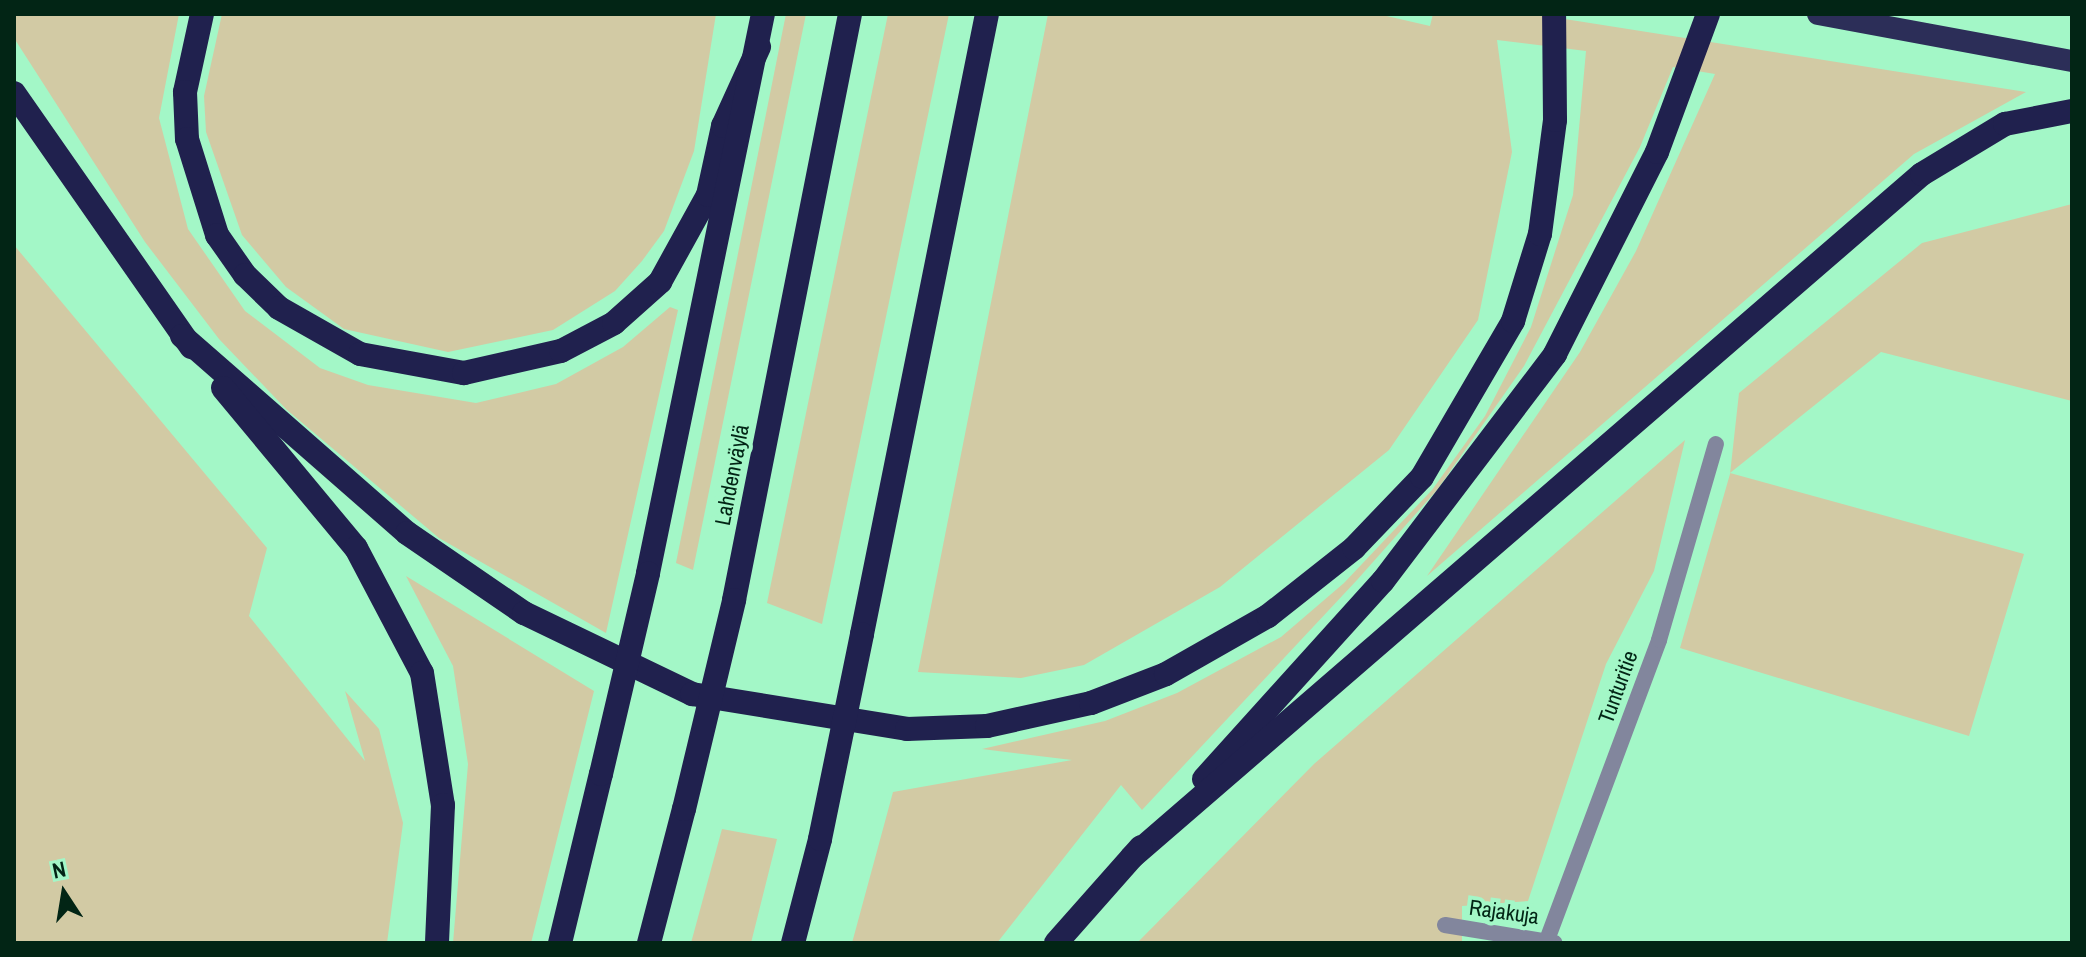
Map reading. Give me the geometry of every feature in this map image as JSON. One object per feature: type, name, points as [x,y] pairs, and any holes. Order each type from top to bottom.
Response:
[{"type":"highway","points":[[202,14],[185,92],[187,139],[217,235],[245,275],[279,308],[360,354],[464,373],[561,351],[614,323],[660,282],[708,195],[723,126],[759,47]]},
{"type":"highway","points":[[560,943],[648,573],[759,47],[763,14]]},
{"type":"highway","name":"Lahdenväylä","points":[[649,943],[734,600],[850,14]]},
{"type":"highway","points":[[793,943],[820,839],[987,14]]},
{"type":"highway","points":[[182,336],[407,533],[524,613],[615,660],[692,694],[907,729],[987,726],[1091,703],[1166,674],[1268,616],[1354,548],[1422,477],[1513,321],[1540,234],[1555,120],[1554,14]]},
{"type":"highway","points":[[1056,943],[1383,581],[1555,354],[1657,152],[1708,14]]},
{"type":"highway","points":[[1818,14],[2072,61]]},
{"type":"highway","points":[[14,93],[182,336],[356,548],[416,658],[440,764],[437,943]]},
{"type":"highway","points":[[1132,857],[1922,174],[2005,124],[2072,111]]},
{"type":"street","name":"Tunturitie","points":[[1552,942],[1659,640],[1716,444]]},
{"type":"street","name":"Rajakuja","points":[[1445,925],[1552,942]]},
{"type":"shaded area","points":[[14,14],[179,14],[159,118],[188,229],[245,311],[320,368],[368,385],[476,403],[556,384],[623,347],[670,307],[678,310],[606,633],[439,538],[287,410],[219,339],[145,242],[14,38]]},
{"type":"shaded area","points":[[222,14],[716,14],[694,151],[664,231],[642,261],[615,291],[553,330],[448,352],[344,329],[286,287],[242,235],[206,132],[204,96]]},
{"type":"shaded area","points":[[786,14],[806,14],[693,570],[676,563]]},
{"type":"shaded area","points":[[888,14],[949,14],[822,624],[767,603]]},
{"type":"shaded area","points":[[1048,14],[1378,14],[1430,26],[1433,14],[1533,14],[2026,92],[1914,154],[1427,576],[1580,352],[1636,251],[1715,74],[1673,67],[1640,147],[1524,366],[1437,490],[1142,810],[1121,785],[997,943],[852,943],[893,792],[1072,760],[982,749],[1105,721],[1177,693],[1281,637],[1344,583],[1432,490],[1485,416],[1531,327],[1573,195],[1586,51],[1497,40],[1512,152],[1478,320],[1389,450],[1220,587],[1084,665],[1021,678],[918,672]]},
{"type":"shaded area","points":[[2072,204],[2072,401],[1881,352],[1730,473],[1739,393],[1922,243]]},
{"type":"shaded area","points":[[14,245],[267,548],[249,616],[365,761],[345,691],[379,729],[403,823],[387,943],[14,943]]},
{"type":"shaded area","points":[[1685,440],[1654,571],[1606,664],[1528,901],[1462,906],[1462,943],[1137,943],[1314,764]]},
{"type":"shaded area","points":[[1730,473],[2024,554],[1969,736],[1680,648]]},
{"type":"shaded area","points":[[406,576],[594,691],[531,943],[453,943],[468,764],[453,666]]},
{"type":"shaded area","points":[[722,829],[777,839],[751,943],[691,943]]}]
